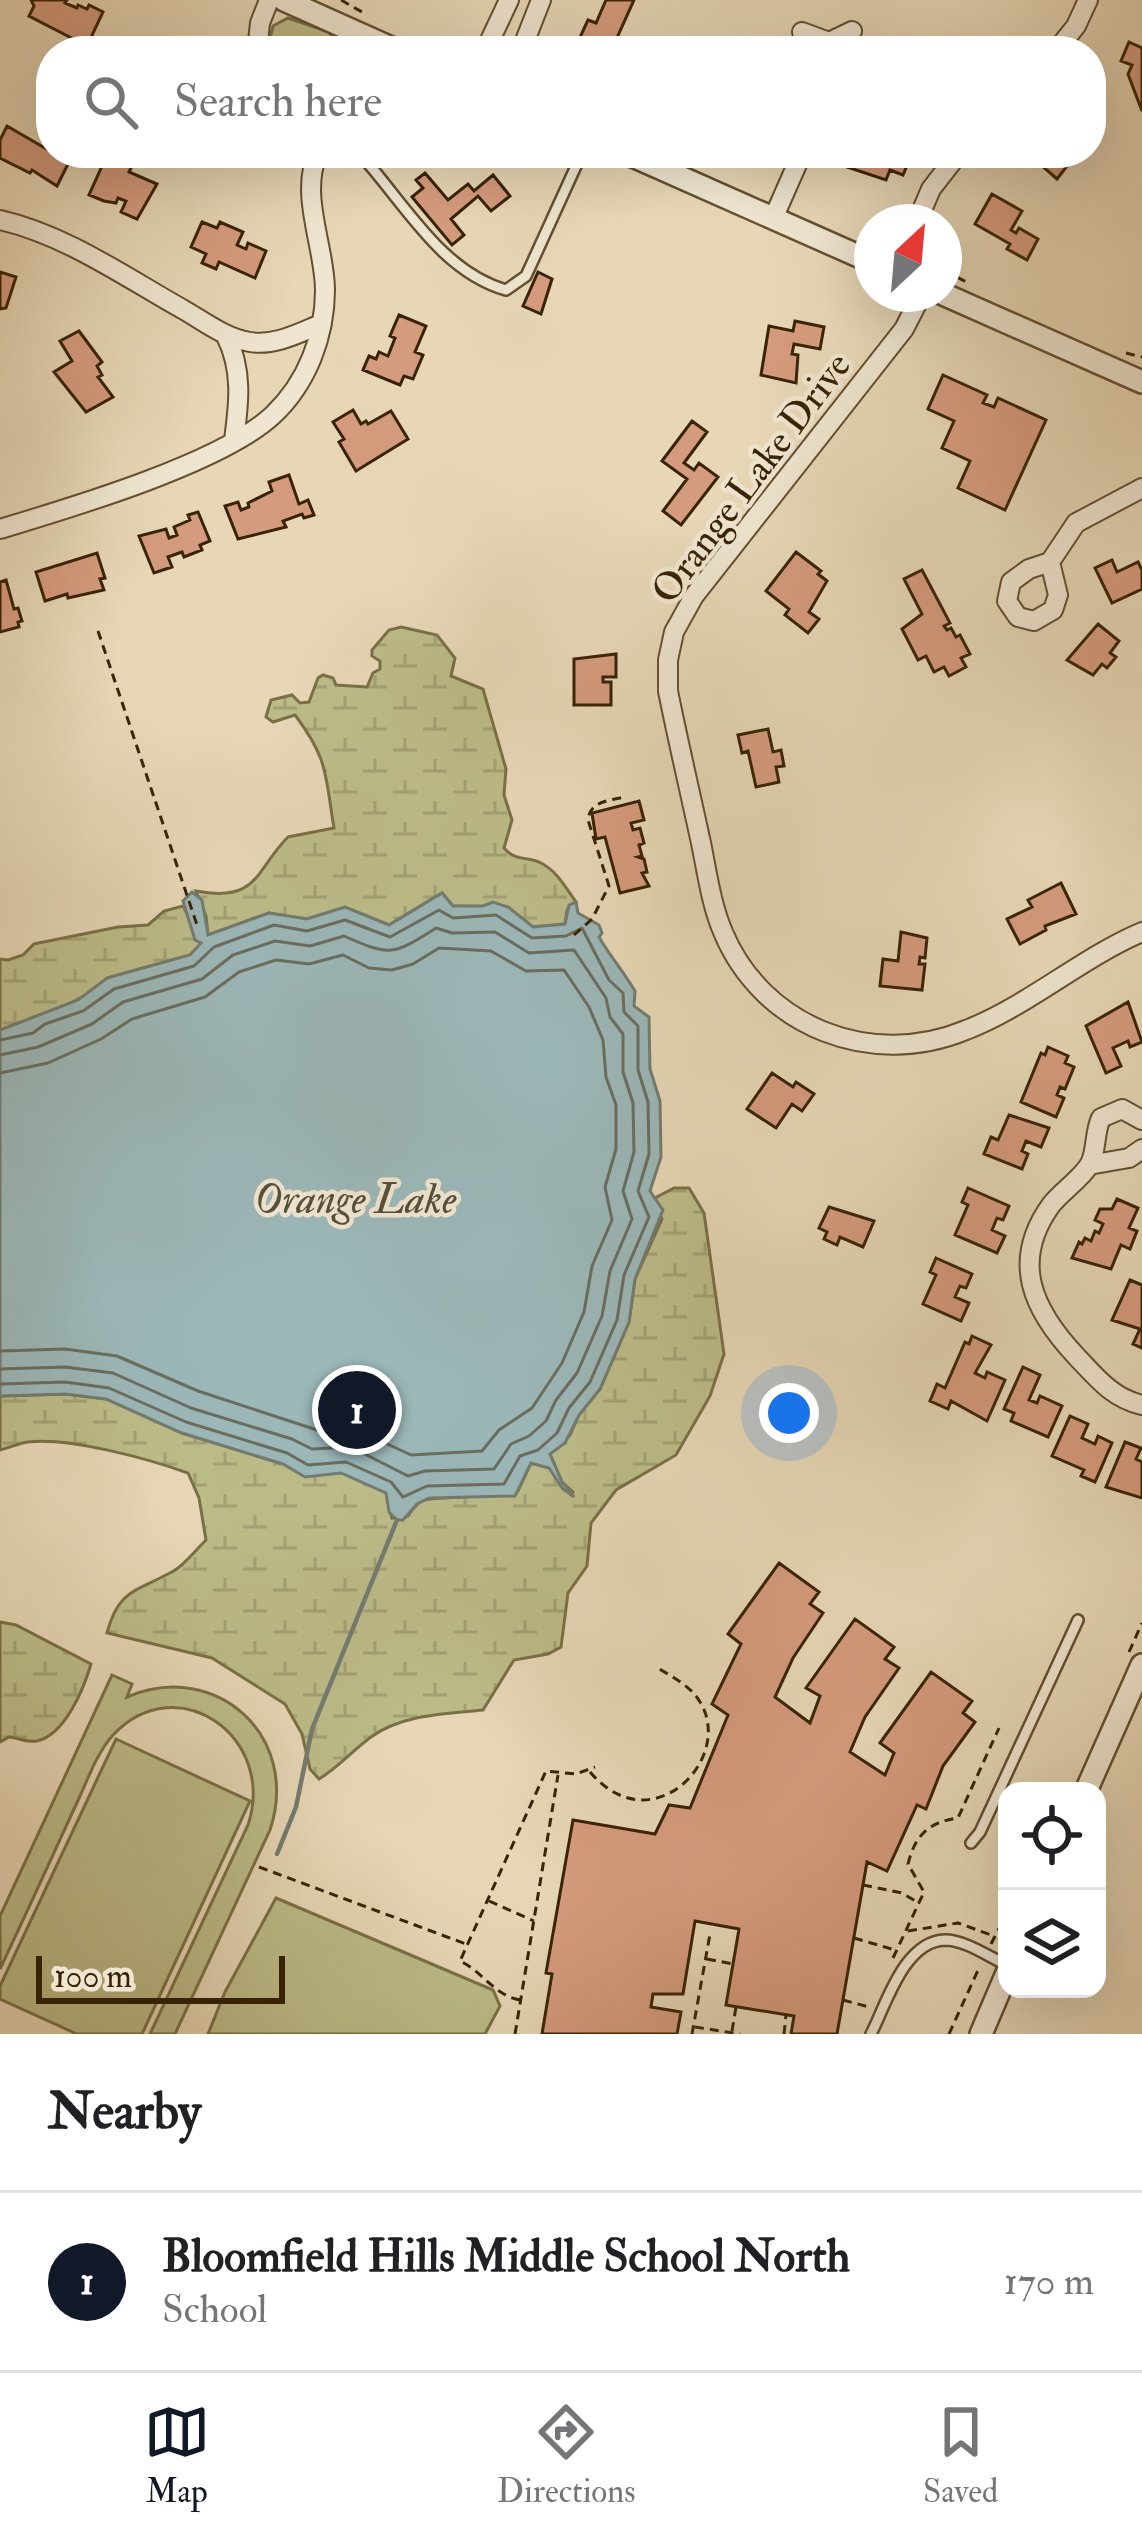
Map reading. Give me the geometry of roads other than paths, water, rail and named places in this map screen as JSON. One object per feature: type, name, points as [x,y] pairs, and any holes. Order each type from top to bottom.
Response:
[{"type":"street","points":[[259,36],[269,0]]},
{"type":"street","points":[[284,0],[348,36]]},
{"type":"street","points":[[492,36],[508,0]]},
{"type":"street","points":[[527,36],[542,0]]},
{"type":"street","points":[[1068,36],[1088,0]]},
{"type":"street","points":[[845,36],[852,31]]},
{"type":"street","points":[[802,32],[810,36]]},
{"type":"street","points":[[0,529],[153,477],[234,440],[284,404],[311,362],[322,324],[324,269],[312,168]]},
{"type":"street","points":[[659,168],[854,254]]},
{"type":"street","points":[[773,219],[795,168]]},
{"type":"street","points":[[926,204],[945,168]]},
{"type":"street","points":[[0,220],[82,253],[226,336],[254,343],[279,341],[322,324]]},
{"type":"street","points":[[962,302],[1142,382]]},
{"type":"street","name":"Orange Lake Drive","points":[[913,312],[716,566],[674,632],[668,691],[721,928],[745,970],[786,1011],[844,1039],[899,1047],[971,1029],[1142,932]]},
{"type":"street","points":[[226,336],[240,386],[234,440]]},
{"type":"street","points":[[1050,562],[1076,523],[1142,488]]},
{"type":"street","points":[[1142,1120],[1130,1110],[1107,1113],[1097,1125],[1089,1165],[1040,1223],[1032,1249],[1032,1286],[1039,1310],[1055,1334],[1115,1396],[1142,1405]]},
{"type":"street","points":[[1089,1165],[1129,1158],[1142,1148]]},
{"type":"street","points":[[1090,1782],[1142,1665]]},
{"type":"street","points":[[980,2034],[998,1991]]},
{"type":"lane","points":[[372,168],[458,268],[506,290],[526,276],[575,168]]},
{"type":"lane","points":[[971,1843],[1078,1620]]},
{"type":"lane","points":[[871,2034],[912,1957],[927,1946],[945,1940],[998,1963]]},
{"type":"water","name":"Orange Lake","points":[[192,892],[202,900],[208,935],[269,913],[307,919],[345,907],[389,925],[442,893],[453,906],[493,902],[508,907],[533,927],[565,924],[569,905],[576,902],[578,913],[599,925],[599,937],[635,991],[634,1006],[649,1017],[650,1069],[660,1101],[661,1157],[650,1191],[663,1210],[635,1279],[629,1322],[600,1389],[565,1443],[550,1454],[574,1497],[549,1468],[531,1463],[515,1496],[429,1498],[397,1520],[389,1512],[386,1493],[341,1473],[305,1477],[283,1464],[182,1433],[106,1399],[65,1394],[0,1396],[0,1030],[78,1000],[107,978],[190,955],[201,943],[195,940],[183,901]]},
{"type":"waterway","points":[[277,1854],[296,1807],[312,1729],[397,1520]]},
{"type":"place","name":"Bloomfield Hills Middle School North","points":[[357,1410]]}]
